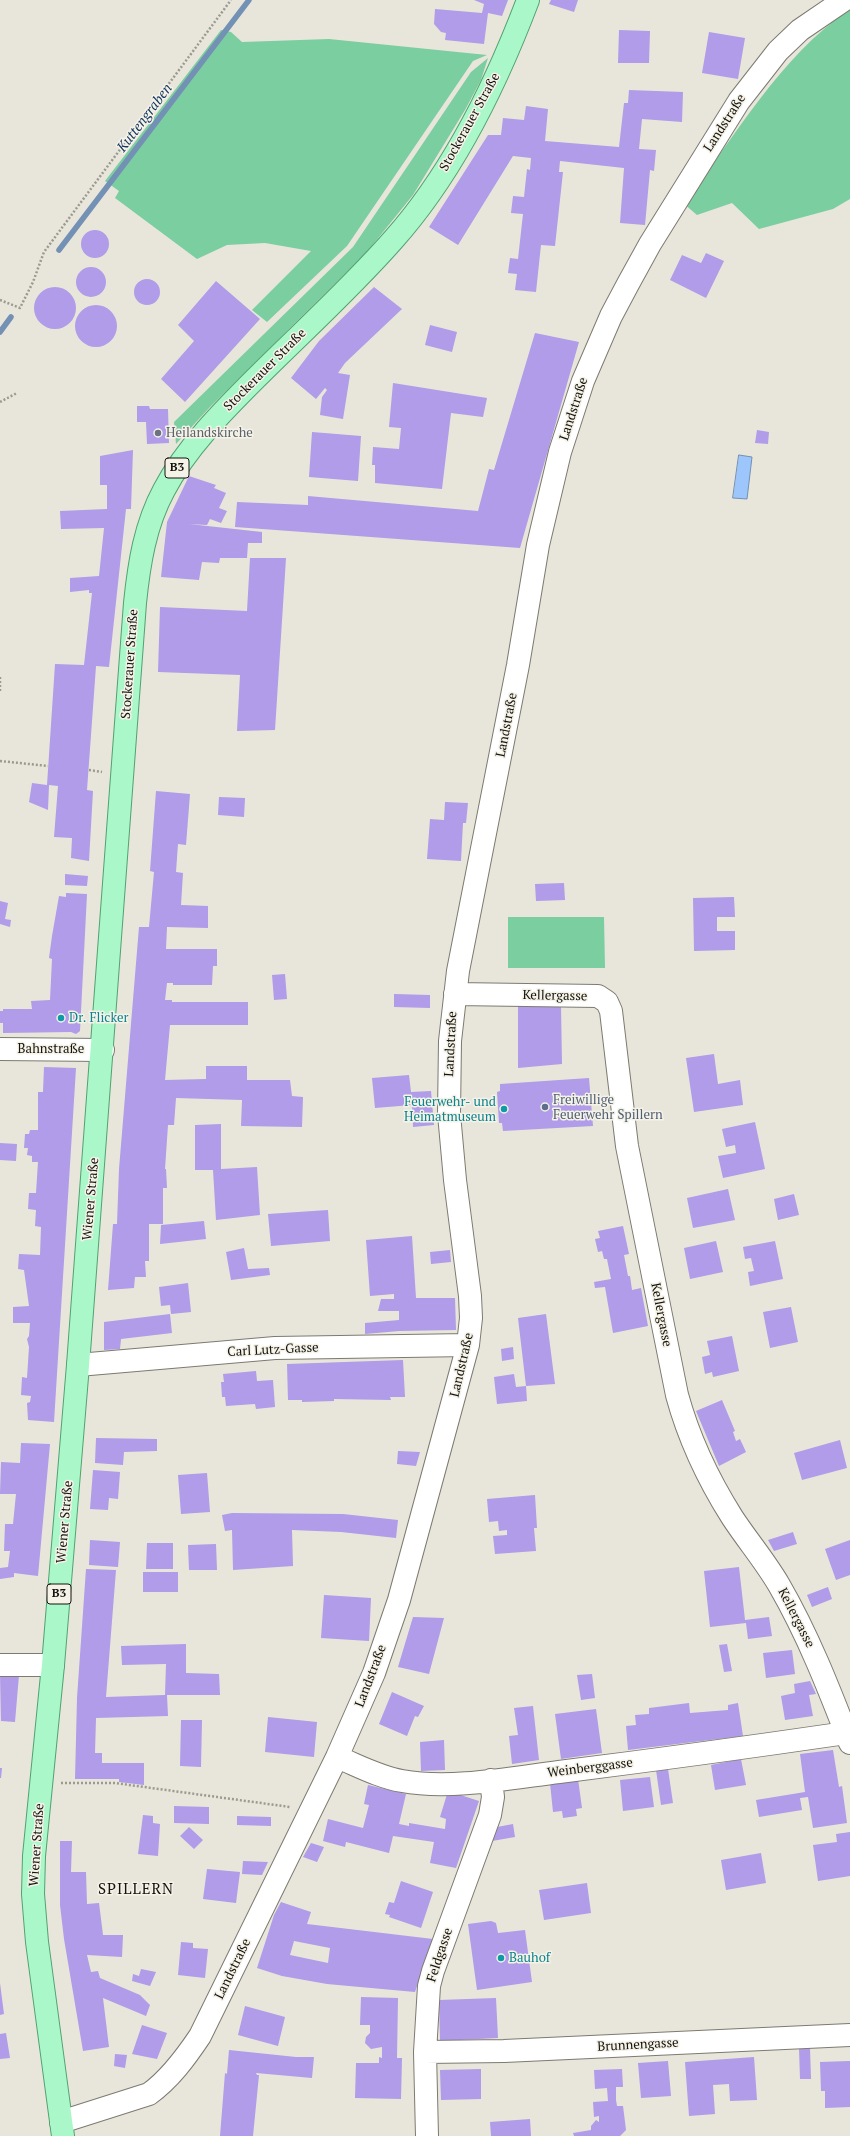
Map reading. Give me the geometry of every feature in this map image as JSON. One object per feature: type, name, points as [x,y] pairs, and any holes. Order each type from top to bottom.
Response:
[{"type":"main road","name":"Stockerauer Straße","points":[[103,1050],[135,603],[144,542],[153,512],[174,472],[210,426],[369,266],[394,239],[417,210],[460,143],[485,99],[512,43],[528,0]]},
{"type":"main road","name":"Wiener Straße","points":[[62,2129],[39,1966],[34,1894],[34,1856],[53,1665],[103,1050]]},
{"type":"street","name":"Landstraße","points":[[62,2129],[149,2094],[162,2086],[190,2051],[200,2036],[309,1812],[338,1757],[374,1673],[399,1600],[468,1344],[472,1318],[455,1180],[449,1114],[450,1041],[455,994],[518,665],[538,546],[553,480],[583,381],[608,323],[654,238],[739,101],[778,51],[800,30],[844,0]]},
{"type":"street","name":"Kellergasse","points":[[455,994],[598,996],[607,1002],[611,1011],[627,1146],[677,1395],[686,1426],[707,1475],[732,1516],[778,1583],[804,1630],[848,1738]]},
{"type":"street","name":"Bahnstraße","points":[[0,1049],[103,1050]]},
{"type":"street","name":"Carl Lutz-Gasse","points":[[78,1365],[275,1348],[468,1344]]},
{"type":"street","points":[[0,1665],[53,1665]]},
{"type":"street","name":"Weinberggasse","points":[[338,1757],[378,1775],[402,1781],[429,1784],[491,1780],[848,1738]]},
{"type":"street","name":"Feldgasse","points":[[426,2136],[425,2052],[429,1986],[433,1971],[490,1815],[493,1797],[491,1780]]},
{"type":"street","name":"Brunnengasse","points":[[425,2052],[504,2051],[850,2035]]},
{"type":"path","points":[[0,300],[20,308],[33,282],[44,252],[231,0]]},
{"type":"path","points":[[0,402],[16,394]]},
{"type":"path","points":[[0,677],[0,693]]},
{"type":"path","points":[[0,760],[48,766]]},
{"type":"path","points":[[42,1782],[115,1783],[292,1807],[309,1812]]},
{"type":"green space","points":[[850,9],[850,199],[833,209],[759,229],[732,203],[697,215],[683,203],[760,99],[801,51],[824,29]]},
{"type":"green space","points":[[221,30],[231,32],[242,42],[329,39],[487,55],[473,61],[347,246],[267,322],[252,310],[311,251],[265,243],[227,245],[197,259],[115,198],[119,191],[105,181]]},
{"type":"green space","points":[[488,58],[481,80],[465,110],[413,195],[366,253],[210,407],[176,444],[174,422],[353,247],[471,72]]},
{"type":"green space","points":[[508,917],[604,917],[605,968],[508,968]]},
{"type":"water","points":[[739,455],[752,457],[747,499],[733,498]]},
{"type":"building","points":[[474,0],[508,0],[502,16],[488,13],[484,44],[445,40],[446,33],[441,32],[434,24],[435,9],[482,13],[484,4]]},
{"type":"building","points":[[551,0],[578,0],[574,12],[549,4]]},
{"type":"building","points":[[619,30],[650,31],[649,63],[618,63]]},
{"type":"building","points":[[709,32],[745,38],[738,79],[702,73]]},
{"type":"building","points":[[629,90],[683,92],[682,122],[642,119],[639,149],[656,150],[654,171],[650,170],[645,225],[620,223],[624,168],[560,161],[559,172],[563,172],[555,246],[541,245],[536,292],[515,290],[517,274],[508,273],[510,258],[518,259],[523,214],[511,213],[513,196],[524,197],[527,169],[530,170],[531,158],[513,156],[458,245],[429,227],[488,135],[501,135],[503,118],[524,120],[526,106],[548,109],[545,141],[619,147],[624,103],[628,103]]},
{"type":"building","points":[[95,230],[105,234],[109,244],[105,254],[95,258],[85,254],[81,244],[85,234]]},
{"type":"building","points":[[706,253],[724,261],[706,298],[670,280],[682,255],[701,263]]},
{"type":"building","points":[[91,267],[102,271],[106,282],[102,293],[91,297],[80,293],[76,282],[80,271]]},
{"type":"building","points":[[147,279],[157,282],[160,292],[157,302],[147,305],[137,302],[134,292],[137,282]]},
{"type":"building","points":[[216,281],[260,319],[185,402],[161,379],[194,341],[178,325]]},
{"type":"building","points":[[55,287],[70,293],[76,308],[70,323],[55,329],[40,323],[34,308],[40,293]]},
{"type":"building","points":[[374,287],[402,309],[345,363],[338,373],[350,375],[343,419],[320,415],[322,397],[327,390],[325,388],[316,399],[291,378],[319,341]]},
{"type":"building","points":[[96,305],[111,311],[117,326],[111,341],[96,347],[81,341],[75,326],[81,311]]},
{"type":"building","points":[[430,325],[457,332],[452,352],[425,345]]},
{"type":"building","points":[[535,333],[579,342],[520,548],[235,527],[237,502],[308,505],[308,496],[478,511],[489,469],[494,470]]},
{"type":"building","points":[[393,383],[487,398],[483,417],[451,413],[442,489],[375,483],[375,465],[372,465],[373,447],[399,449],[401,428],[389,427]]},
{"type":"building","name":"Heilandskirche","points":[[137,406],[149,406],[150,409],[168,409],[169,443],[147,444],[146,422],[137,422]]},
{"type":"building","points":[[757,430],[769,432],[768,444],[755,443]]},
{"type":"building","points":[[312,432],[361,436],[358,481],[309,477]]},
{"type":"building","points":[[133,450],[131,509],[126,509],[109,667],[96,666],[87,790],[93,791],[89,861],[71,858],[72,838],[54,837],[58,786],[49,785],[48,810],[29,802],[32,783],[47,785],[55,664],[84,665],[92,593],[89,593],[89,590],[70,592],[70,578],[99,576],[104,528],[61,529],[60,511],[107,509],[107,485],[100,485],[100,456]]},
{"type":"building","points":[[189,476],[216,485],[214,488],[226,493],[219,508],[227,511],[221,523],[210,519],[207,525],[189,524],[262,532],[262,543],[248,543],[247,558],[220,558],[219,563],[202,562],[199,580],[161,577],[167,522]]},
{"type":"building","points":[[250,558],[286,558],[275,730],[237,731],[240,675],[158,672],[160,607],[247,611]]},
{"type":"building","points":[[156,791],[190,794],[186,845],[178,844],[176,872],[183,873],[181,905],[208,906],[208,928],[167,927],[166,949],[217,949],[217,966],[213,966],[212,985],[173,985],[173,983],[167,983],[165,1000],[172,1000],[172,1002],[248,1002],[248,1025],[170,1025],[165,1080],[206,1079],[206,1066],[247,1066],[247,1080],[290,1080],[292,1096],[303,1097],[302,1127],[241,1126],[242,1100],[176,1098],[174,1125],[168,1125],[165,1169],[167,1188],[163,1188],[163,1224],[149,1224],[149,1261],[145,1261],[146,1277],[135,1277],[134,1288],[108,1290],[113,1224],[117,1224],[119,1169],[139,927],[149,927],[154,872],[150,871]]},
{"type":"building","points":[[219,797],[245,798],[244,817],[218,815]]},
{"type":"building","points":[[445,802],[468,803],[466,823],[463,823],[461,861],[427,859],[430,819],[444,820]]},
{"type":"building","points":[[65,874],[88,876],[87,886],[65,885]]},
{"type":"building","points":[[564,883],[565,900],[536,901],[535,884]]},
{"type":"building","points":[[66,893],[87,894],[80,1031],[76,1034],[71,1032],[3,1033],[3,1023],[0,1023],[0,1011],[3,1011],[3,1009],[32,1009],[31,1001],[50,1000],[52,959],[49,958],[52,936],[59,896],[66,897]]},
{"type":"building","points":[[734,897],[735,917],[717,917],[717,931],[735,931],[735,950],[694,951],[693,898]]},
{"type":"building","points":[[0,901],[8,903],[5,919],[11,920],[10,927],[0,924]]},
{"type":"building","points":[[285,974],[287,999],[274,1000],[272,975]]},
{"type":"building","points":[[394,994],[430,995],[430,1008],[394,1007]]},
{"type":"building","points":[[518,1006],[561,1006],[562,1064],[518,1068]]},
{"type":"building","points":[[714,1054],[718,1084],[740,1080],[743,1105],[694,1112],[686,1058]]},
{"type":"building","points":[[44,1067],[76,1068],[54,1422],[28,1420],[27,1403],[30,1402],[31,1396],[21,1395],[22,1377],[27,1378],[29,1347],[27,1339],[29,1336],[30,1323],[13,1323],[13,1307],[29,1306],[24,1270],[18,1269],[19,1254],[40,1255],[41,1227],[35,1226],[36,1210],[28,1209],[29,1193],[36,1193],[38,1162],[32,1162],[32,1156],[27,1155],[28,1148],[24,1148],[25,1134],[29,1134],[30,1130],[38,1130],[38,1092],[43,1092]]},
{"type":"building","points":[[409,1075],[411,1092],[431,1091],[434,1125],[413,1127],[412,1105],[375,1108],[372,1078]]},
{"type":"building","name":"Freiwillige Feuerwehr Spillern","points":[[589,1078],[593,1126],[503,1131],[502,1123],[499,1123],[497,1092],[500,1091],[500,1084]]},
{"type":"building","points":[[755,1122],[765,1169],[723,1178],[718,1156],[736,1153],[735,1145],[726,1147],[722,1129]]},
{"type":"building","points":[[221,1124],[221,1169],[257,1167],[260,1215],[216,1220],[213,1170],[195,1170],[195,1125]]},
{"type":"building","points":[[0,1143],[17,1144],[16,1161],[0,1160]]},
{"type":"building","points":[[728,1189],[735,1220],[693,1228],[687,1198]]},
{"type":"building","points":[[794,1194],[799,1215],[778,1220],[774,1199]]},
{"type":"building","points":[[328,1210],[330,1241],[271,1246],[268,1214]]},
{"type":"building","points":[[204,1221],[206,1239],[160,1244],[161,1225]]},
{"type":"building","points":[[623,1226],[629,1254],[624,1255],[628,1276],[630,1276],[632,1290],[641,1288],[648,1326],[613,1333],[605,1287],[595,1288],[594,1282],[611,1279],[607,1259],[604,1259],[602,1251],[598,1252],[595,1239],[600,1238],[598,1231]]},
{"type":"building","points":[[412,1236],[416,1298],[455,1298],[456,1330],[399,1331],[365,1334],[365,1323],[399,1320],[399,1311],[378,1311],[381,1299],[394,1299],[394,1294],[370,1296],[366,1240]]},
{"type":"building","points":[[716,1241],[723,1272],[690,1279],[684,1248]]},
{"type":"building","points":[[775,1241],[783,1279],[750,1286],[748,1272],[754,1271],[751,1258],[745,1259],[743,1247]]},
{"type":"building","points":[[244,1248],[248,1269],[269,1268],[270,1275],[231,1280],[226,1252]]},
{"type":"building","points":[[450,1250],[451,1262],[431,1264],[430,1252]]},
{"type":"building","points":[[188,1283],[191,1312],[171,1314],[170,1305],[161,1306],[159,1287]]},
{"type":"building","points":[[791,1307],[798,1342],[770,1348],[763,1312]]},
{"type":"building","points":[[170,1314],[172,1333],[121,1339],[120,1349],[104,1350],[104,1322]]},
{"type":"building","points":[[546,1314],[555,1384],[526,1386],[518,1318]]},
{"type":"building","points":[[732,1336],[739,1371],[713,1377],[712,1372],[705,1374],[702,1357],[710,1355],[707,1341]]},
{"type":"building","points":[[513,1347],[514,1359],[502,1361],[501,1349]]},
{"type":"building","points":[[403,1360],[405,1397],[390,1397],[391,1400],[334,1399],[334,1401],[302,1402],[302,1400],[288,1400],[287,1364]]},
{"type":"building","points":[[256,1371],[257,1381],[273,1380],[275,1407],[256,1409],[255,1404],[226,1406],[225,1397],[222,1397],[221,1382],[224,1382],[223,1374]]},
{"type":"building","points":[[514,1374],[516,1387],[526,1386],[527,1401],[497,1404],[494,1377]]},
{"type":"building","points":[[722,1400],[735,1431],[733,1432],[736,1441],[740,1439],[746,1452],[719,1466],[696,1411]]},
{"type":"building","points":[[96,1438],[157,1439],[157,1451],[124,1452],[123,1465],[95,1463]]},
{"type":"building","points":[[840,1440],[847,1468],[802,1480],[794,1453]]},
{"type":"building","points":[[21,1443],[50,1444],[38,1576],[14,1573],[14,1577],[0,1579],[0,1568],[8,1567],[10,1551],[4,1551],[5,1524],[13,1524],[16,1494],[0,1494],[1,1462],[20,1463]]},
{"type":"building","points":[[398,1451],[420,1452],[416,1466],[397,1464]]},
{"type":"building","points":[[93,1470],[120,1472],[118,1499],[109,1498],[108,1510],[90,1509]]},
{"type":"building","points":[[207,1473],[210,1512],[181,1514],[178,1475]]},
{"type":"building","points":[[535,1495],[537,1528],[534,1528],[536,1551],[495,1554],[493,1536],[507,1535],[507,1530],[499,1531],[498,1521],[489,1522],[487,1499]]},
{"type":"building","points":[[232,1513],[343,1514],[398,1520],[396,1538],[341,1532],[292,1530],[293,1566],[233,1570],[232,1530],[225,1531],[222,1515]]},
{"type":"building","points":[[793,1532],[797,1544],[774,1551],[768,1540]]},
{"type":"building","points":[[90,1540],[120,1542],[118,1567],[89,1565]]},
{"type":"building","points":[[850,1540],[850,1575],[836,1580],[825,1549]]},
{"type":"building","points":[[147,1543],[173,1543],[173,1569],[146,1569]]},
{"type":"building","points":[[216,1544],[217,1570],[189,1570],[188,1545]]},
{"type":"building","points":[[739,1567],[745,1620],[769,1617],[772,1636],[748,1639],[746,1623],[710,1627],[704,1571]]},
{"type":"building","points":[[86,1569],[116,1570],[106,1697],[165,1695],[166,1664],[122,1665],[121,1646],[186,1644],[186,1673],[219,1674],[220,1695],[167,1695],[168,1716],[96,1718],[95,1753],[102,1753],[102,1763],[144,1763],[144,1785],[119,1782],[119,1779],[75,1779],[77,1698]]},
{"type":"building","points":[[143,1572],[178,1572],[178,1592],[143,1592]]},
{"type":"building","points":[[828,1587],[832,1599],[812,1607],[807,1595]]},
{"type":"building","points":[[324,1595],[371,1598],[369,1641],[321,1638]]},
{"type":"building","points":[[413,1617],[444,1618],[429,1674],[398,1667]]},
{"type":"building","points":[[727,1644],[732,1671],[724,1672],[719,1645]]},
{"type":"building","points":[[792,1650],[795,1674],[766,1678],[763,1653]]},
{"type":"building","points":[[0,1673],[19,1675],[15,1722],[1,1721],[1,1724]]},
{"type":"building","points":[[592,1674],[595,1698],[581,1700],[577,1675]]},
{"type":"building","points":[[810,1681],[816,1694],[809,1695],[813,1716],[785,1720],[781,1696],[795,1693],[794,1684]]},
{"type":"building","points":[[392,1692],[424,1706],[418,1717],[415,1716],[407,1736],[379,1724]]},
{"type":"building","points":[[689,1703],[690,1713],[728,1710],[728,1705],[738,1703],[743,1736],[628,1750],[626,1726],[636,1725],[635,1715],[649,1714],[649,1708]]},
{"type":"building","points":[[533,1706],[539,1760],[512,1764],[509,1736],[518,1735],[514,1708]]},
{"type":"building","points":[[596,1709],[602,1753],[561,1759],[555,1714]]},
{"type":"building","points":[[268,1717],[317,1722],[314,1757],[265,1752]]},
{"type":"building","points":[[181,1720],[202,1720],[201,1767],[180,1766]]},
{"type":"building","points":[[444,1740],[445,1770],[421,1771],[420,1742]]},
{"type":"building","points":[[833,1750],[839,1787],[842,1786],[847,1823],[813,1828],[808,1797],[800,1798],[802,1810],[759,1817],[756,1800],[805,1792],[800,1754]]},
{"type":"building","points":[[741,1759],[746,1785],[715,1790],[711,1765]]},
{"type":"building","points":[[0,1768],[2,1768],[1,1778],[0,1778]]},
{"type":"building","points":[[668,1769],[673,1803],[661,1805],[656,1770]]},
{"type":"building","points":[[650,1777],[654,1807],[623,1811],[620,1780]]},
{"type":"building","points":[[578,1779],[582,1808],[576,1809],[577,1816],[563,1818],[562,1811],[553,1812],[550,1783]]},
{"type":"building","points":[[368,1785],[406,1794],[399,1824],[409,1826],[409,1823],[445,1829],[446,1819],[440,1817],[448,1791],[479,1801],[456,1868],[430,1863],[434,1842],[393,1836],[389,1853],[346,1842],[345,1847],[323,1841],[328,1819],[363,1828],[369,1805],[364,1804]]},
{"type":"building","points":[[174,1806],[209,1807],[209,1824],[174,1823]]},
{"type":"building","points":[[143,1815],[153,1816],[153,1823],[160,1824],[158,1856],[138,1854]]},
{"type":"building","points":[[237,1816],[271,1817],[271,1826],[237,1825]]},
{"type":"building","points":[[513,1824],[515,1837],[492,1841],[497,1827]]},
{"type":"building","points":[[189,1827],[203,1840],[194,1849],[180,1836]]},
{"type":"building","points":[[850,1832],[850,1876],[818,1881],[813,1845],[837,1842],[836,1834]]},
{"type":"building","points":[[60,1841],[72,1841],[71,1872],[86,1872],[87,1904],[99,1903],[103,1935],[123,1935],[122,1957],[87,1955],[91,1972],[98,1971],[100,1978],[140,1995],[150,2005],[146,2016],[103,1998],[109,2047],[83,2051],[64,1939],[60,1905]]},
{"type":"building","points":[[311,1843],[324,1847],[317,1862],[303,1857]]},
{"type":"building","points":[[761,1853],[766,1883],[726,1890],[721,1860]]},
{"type":"building","points":[[243,1861],[268,1862],[262,1875],[242,1874]]},
{"type":"building","points":[[207,1869],[240,1872],[236,1903],[203,1899]]},
{"type":"building","points":[[401,1881],[433,1892],[421,1928],[389,1917],[390,1915],[385,1914],[389,1902],[394,1903]]},
{"type":"building","points":[[587,1883],[591,1913],[544,1920],[539,1890]]},
{"type":"building","points":[[281,1902],[311,1912],[307,1924],[433,1939],[415,1992],[327,1984],[282,1976],[257,1968],[274,1915]],"holes":[[[294,1941],[330,1948],[328,1963],[290,1955]]]},
{"type":"building","name":"Bauhof","points":[[491,1921],[496,1923],[498,1933],[525,1930],[532,1982],[477,1990],[468,1924]]},
{"type":"building","points":[[181,1942],[193,1943],[193,1948],[208,1949],[205,1978],[178,1975]]},
{"type":"building","points":[[141,1969],[156,1972],[150,1986],[132,1981],[133,1974],[139,1976]]},
{"type":"building","points":[[0,1983],[4,2014],[0,2015]]},
{"type":"building","points":[[361,1997],[398,1998],[397,2058],[402,2058],[401,2099],[355,2098],[356,2063],[379,2063],[379,2057],[382,2058],[382,2047],[371,2049],[365,2043],[366,2037],[370,2033],[370,2025],[360,2025]]},
{"type":"building","points":[[496,1998],[498,2038],[440,2041],[439,2000]]},
{"type":"building","points":[[245,2006],[285,2017],[278,2046],[238,2035]]},
{"type":"building","points":[[142,2025],[167,2033],[157,2059],[132,2054]]},
{"type":"building","points":[[6,2033],[10,2058],[0,2059],[0,2034]]},
{"type":"building","points":[[799,2048],[810,2048],[811,2079],[800,2079]]},
{"type":"building","points":[[229,2050],[296,2057],[314,2057],[312,2078],[256,2073],[259,2075],[253,2136],[220,2136],[225,2073],[227,2074]]},
{"type":"building","points":[[115,2054],[127,2055],[125,2068],[114,2066]]},
{"type":"building","points":[[754,2057],[757,2100],[730,2101],[729,2084],[713,2085],[715,2114],[689,2116],[685,2062]]},
{"type":"building","points":[[668,2061],[671,2096],[641,2098],[638,2063]]},
{"type":"building","points":[[850,2061],[850,2107],[825,2108],[825,2091],[821,2091],[820,2062]]},
{"type":"building","points":[[481,2069],[481,2099],[441,2100],[440,2070]]},
{"type":"building","points":[[622,2069],[623,2087],[616,2087],[616,2100],[617,2106],[623,2106],[626,2130],[620,2136],[574,2136],[573,2133],[591,2130],[591,2126],[596,2120],[599,2122],[599,2116],[594,2117],[593,2102],[608,2101],[607,2088],[595,2089],[594,2070]]},
{"type":"building","points":[[530,2119],[531,2136],[491,2136],[490,2122]]},
{"type":"waterway","name":"Kuttengraben","points":[[59,250],[249,0]]},
{"type":"waterway","name":"Kuttengraben","points":[[0,332],[11,317]]},
{"type":"place","name":"Heilandskirche","points":[[158,433]]},
{"type":"place","name":"Dr. Flicker","points":[[61,1018]]},
{"type":"place","name":"Freiwillige Feuerwehr Spillern","points":[[545,1107]]},
{"type":"place","name":"Feuerwehr- und Heimatmuseum","points":[[504,1109]]},
{"type":"place","name":"Bauhof","points":[[501,1958]]},
{"type":"district","name":"SPILLERN","points":[[136,1890]]}]
